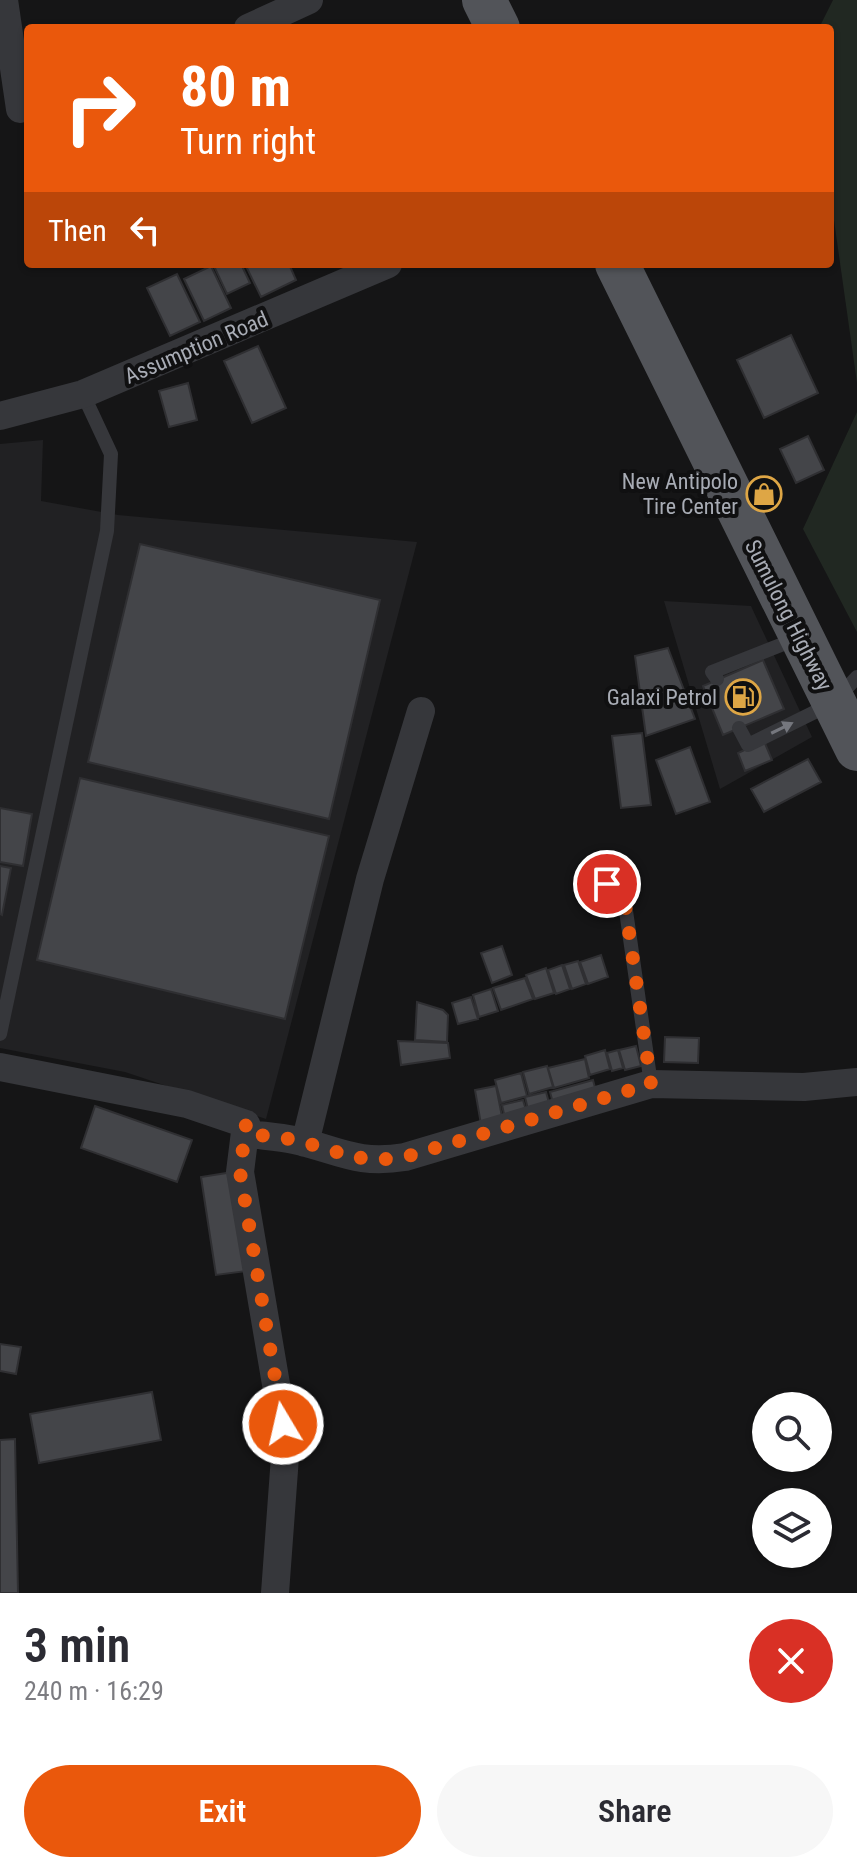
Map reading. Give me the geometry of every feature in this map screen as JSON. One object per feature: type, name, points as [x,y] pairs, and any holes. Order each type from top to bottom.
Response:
[{"type":"main road","points":[[484,0],[496,24]]},
{"type":"main road","name":"Sumulong Highway","points":[[619,268],[800,638],[845,690],[857,749]]},
{"type":"street","points":[[4,0],[16,109]]},
{"type":"street","points":[[257,24],[309,0]]},
{"type":"street","name":"Assumption Road","points":[[0,416],[83,394],[379,268]]},
{"type":"street","points":[[305,1143],[370,879],[421,711]]},
{"type":"street","points":[[0,1067],[187,1104],[246,1124],[250,1134],[305,1143],[360,1160],[405,1157],[651,1084],[804,1087],[857,1082]]},
{"type":"street","points":[[246,1124],[240,1172],[286,1443],[275,1593]]},
{"type":"lane","points":[[0,1034],[107,531],[111,454],[83,394]]},
{"type":"lane","points":[[717,679],[712,672],[800,638]]},
{"type":"lane","points":[[739,728],[748,745],[845,690]]},
{"type":"lane","points":[[590,872],[624,897],[651,1084]]},
{"type":"shaded area","points":[[833,0],[857,0],[857,383],[834,220],[834,24],[821,24]]},
{"type":"shaded area","points":[[857,412],[857,632],[803,529]]},
{"type":"shaded area","points":[[43,440],[41,501],[118,515],[417,542],[266,1119],[125,1072],[0,1048],[0,444]]},
{"type":"shaded area","points":[[664,601],[751,606],[812,737],[720,789]]},
{"type":"building","points":[[212,268],[231,308],[204,321],[184,279]]},
{"type":"building","points":[[215,268],[243,268],[250,283],[227,294]]},
{"type":"building","points":[[247,268],[291,268],[296,280],[261,297]]},
{"type":"building","points":[[177,274],[200,322],[170,336],[147,288]]},
{"type":"building","points":[[791,335],[818,393],[764,418],[737,360]]},
{"type":"building","points":[[258,346],[286,408],[252,423],[224,361]]},
{"type":"building","points":[[188,383],[197,420],[169,427],[159,391]]},
{"type":"building","points":[[808,436],[824,470],[796,483],[780,449]]},
{"type":"building","points":[[140,544],[380,600],[329,819],[88,762]]},
{"type":"building","points":[[668,648],[695,719],[646,736],[635,656]]},
{"type":"building","name":"Galaxi Petrol","points":[[763,660],[784,709],[723,735],[703,686]]},
{"type":"building","points":[[642,733],[651,805],[621,808],[612,736]]},
{"type":"building","points":[[764,741],[772,760],[745,771],[738,753]]},
{"type":"building","points":[[690,747],[710,802],[676,814],[656,760]]},
{"type":"building","points":[[808,759],[821,782],[764,812],[751,789]]},
{"type":"building","points":[[80,778],[329,836],[285,1019],[37,960]]},
{"type":"building","points":[[0,808],[32,814],[23,866],[0,862]]},
{"type":"building","points":[[0,866],[11,868],[2,915],[0,914]]},
{"type":"building","points":[[502,946],[512,975],[492,983],[481,953]]},
{"type":"building","points":[[601,955],[608,977],[588,984],[580,962]]},
{"type":"building","points":[[578,961],[586,984],[572,989],[564,965]]},
{"type":"building","points":[[562,965],[570,989],[556,994],[548,970]]},
{"type":"building","points":[[546,968],[554,993],[535,999],[526,975]]},
{"type":"building","points":[[525,978],[533,999],[501,1010],[493,988]]},
{"type":"building","points":[[491,989],[498,1011],[479,1017],[473,995]]},
{"type":"building","points":[[471,997],[478,1019],[458,1024],[452,1003]]},
{"type":"building","points":[[417,1002],[443,1010],[448,1015],[447,1042],[415,1040]]},
{"type":"building","points":[[665,1037],[699,1038],[698,1063],[664,1062]]},
{"type":"building","points":[[398,1041],[448,1043],[450,1058],[401,1065]]},
{"type":"building","points":[[636,1046],[641,1066],[625,1070],[619,1050]]},
{"type":"building","points":[[605,1050],[610,1069],[590,1075],[585,1056]]},
{"type":"building","points":[[618,1050],[623,1068],[612,1071],[607,1053]]},
{"type":"building","points":[[585,1059],[589,1078],[554,1088],[548,1068]]},
{"type":"building","points":[[547,1066],[553,1087],[529,1094],[523,1072]]},
{"type":"building","points":[[521,1073],[527,1096],[501,1103],[495,1080]]},
{"type":"building","points":[[593,1080],[599,1103],[556,1114],[550,1092]]},
{"type":"building","points":[[496,1086],[504,1127],[482,1130],[475,1090]]},
{"type":"building","points":[[546,1092],[553,1117],[531,1122],[525,1097]]},
{"type":"building","points":[[523,1100],[528,1117],[506,1123],[502,1105]]},
{"type":"building","points":[[95,1106],[192,1140],[177,1182],[81,1148]]},
{"type":"building","points":[[233,1172],[247,1271],[216,1275],[201,1177]]},
{"type":"building","points":[[0,1344],[21,1347],[16,1374],[0,1371]]},
{"type":"building","points":[[152,1392],[161,1440],[39,1463],[30,1414]]},
{"type":"building","points":[[15,1439],[18,1593],[0,1593],[0,1440]]},
{"type":"place","name":"New Antipolo Tire Center","points":[[764,494]]},
{"type":"place","name":"Galaxi Petrol","points":[[743,697]]},
{"type":"route","points":[[283,1424],[240,1172],[246,1124],[250,1134],[295,1140],[360,1160],[379,1161],[405,1157],[651,1084],[624,897],[607,884]]}]
